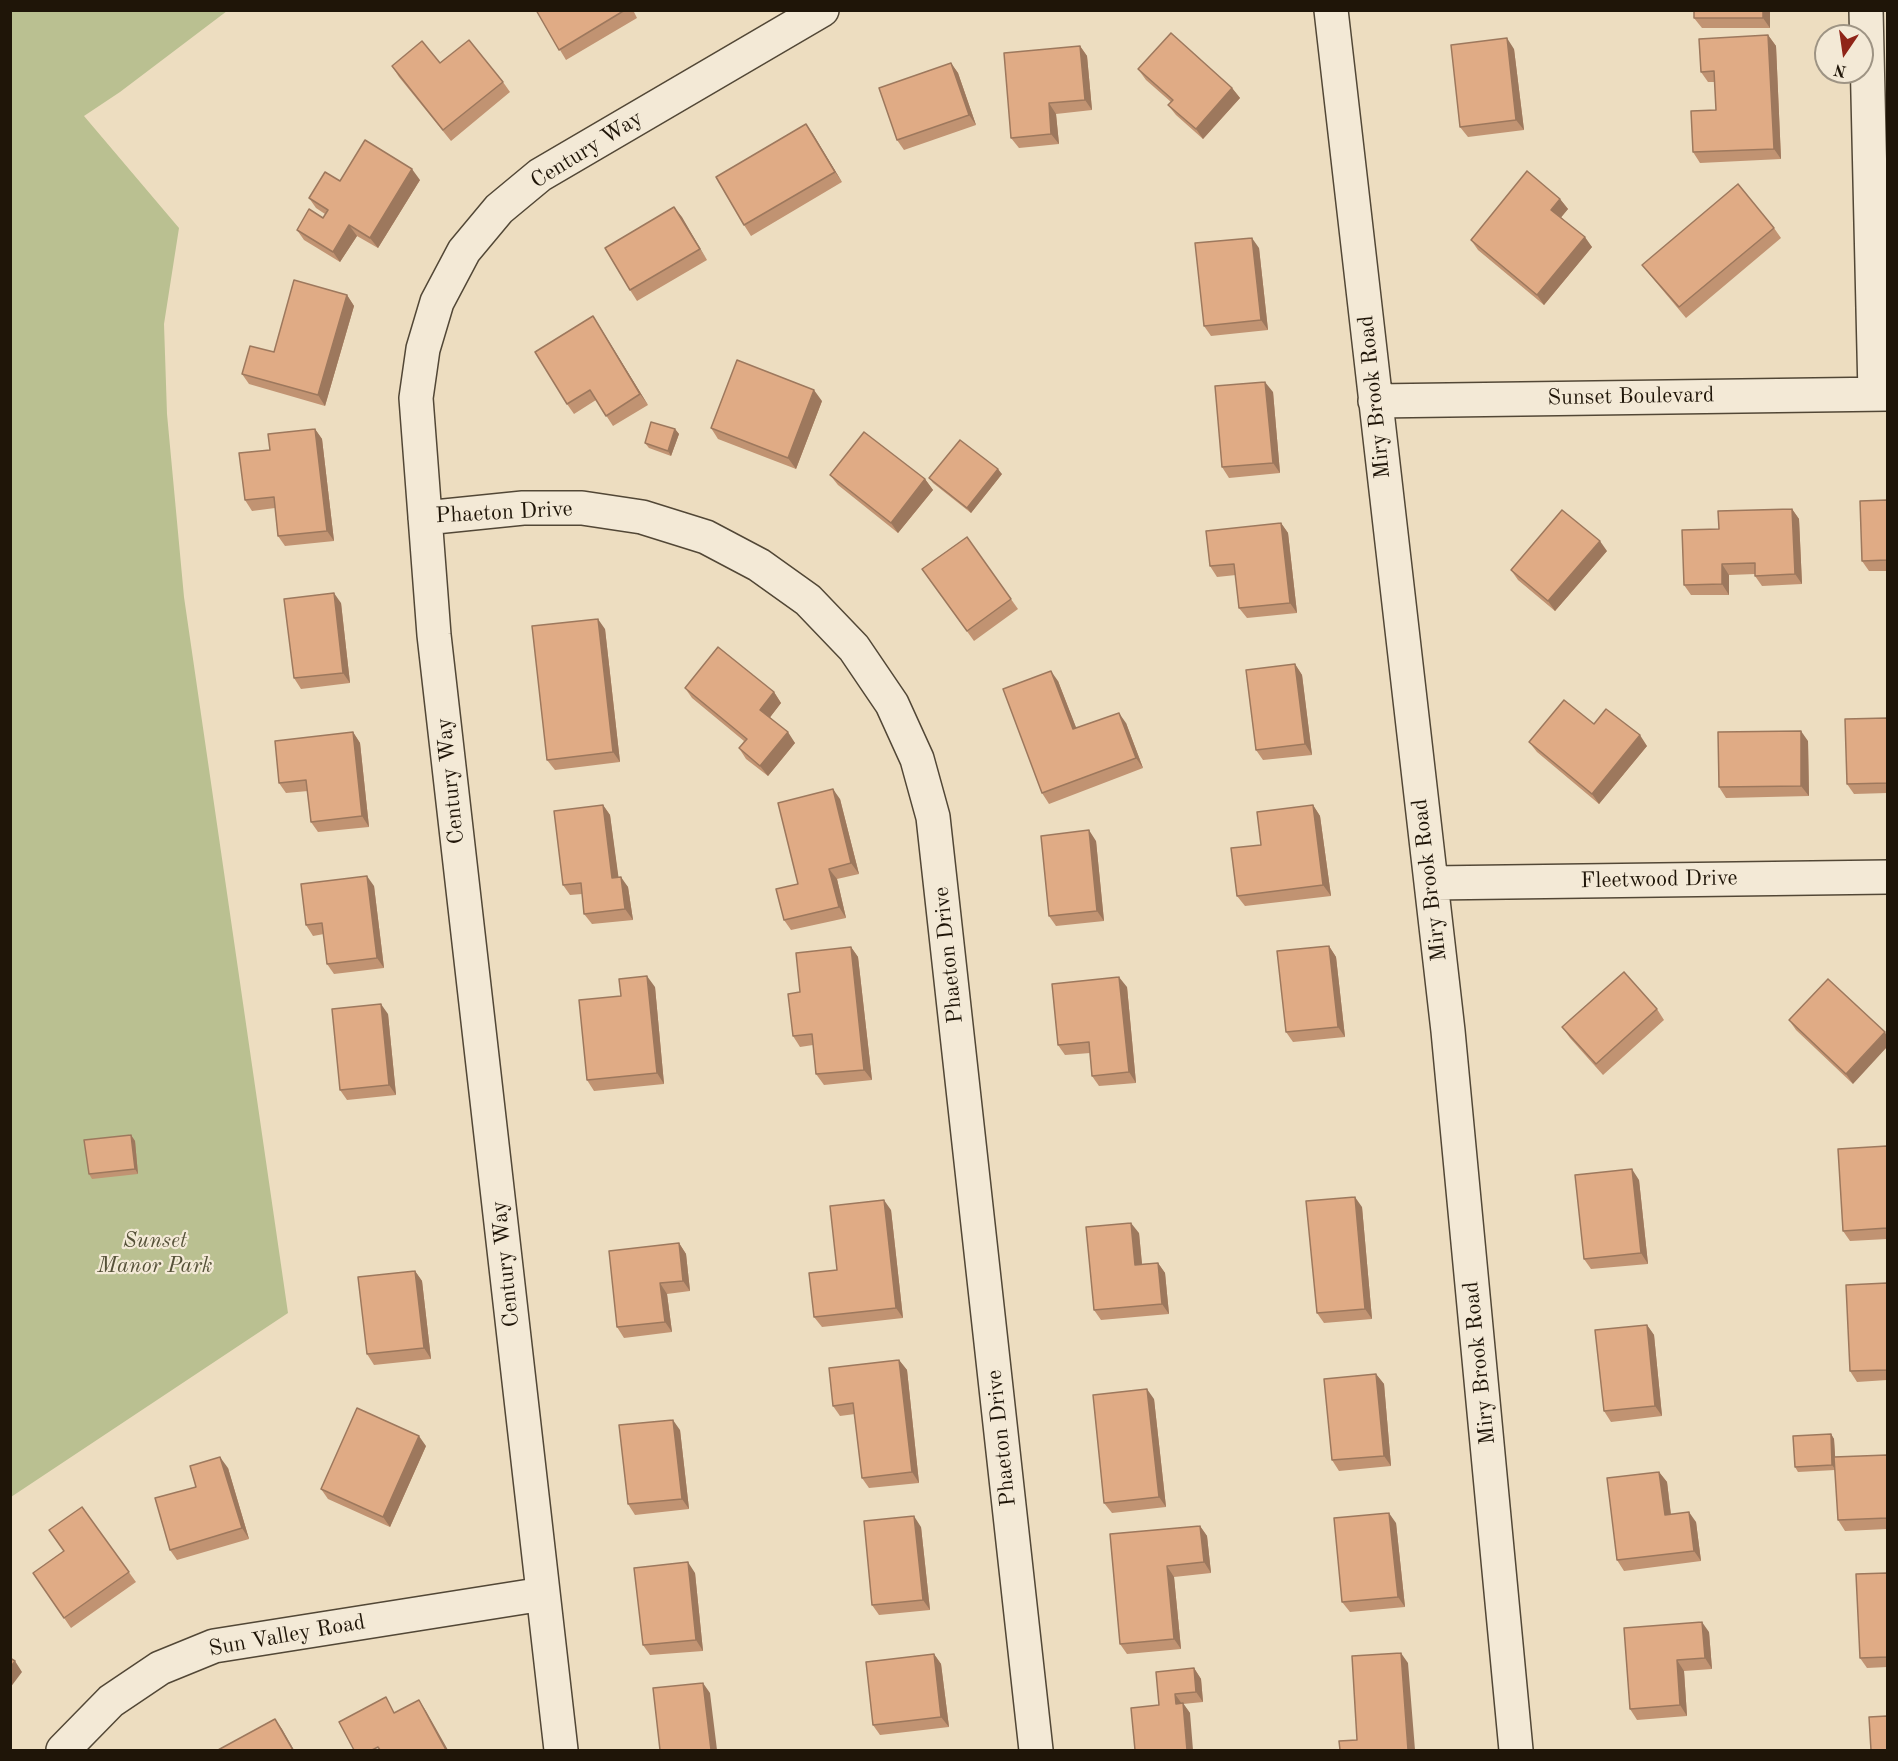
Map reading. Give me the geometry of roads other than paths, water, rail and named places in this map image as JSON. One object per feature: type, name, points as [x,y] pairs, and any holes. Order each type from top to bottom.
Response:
[{"type":"street","name":"Century Way","points":[[561,1750],[435,647],[416,398],[423,349],[437,302],[464,251],[499,210],[540,175],[822,10]]},
{"type":"street","name":"Miry Brook Road","points":[[1331,10],[1448,1031],[1516,1750]]},
{"type":"street","points":[[1866,10],[1881,394]]},
{"type":"street","name":"Sunset Boulevard","points":[[1375,401],[1881,394]]},
{"type":"street","name":"Phaeton Drive","points":[[425,518],[523,508],[582,508],[642,517],[706,537],[759,565],[808,600],[855,648],[892,704],[917,759],[933,817],[1036,1750]]},
{"type":"street","name":"Fleetwood Drive","points":[[1431,883],[1887,877]]},
{"type":"street","name":"Sun Valley Road","points":[[63,1750],[111,1701],[160,1668],[214,1646],[543,1594]]},
{"type":"park label","name":"Sunset Manor Park","points":[[155,1254]]}]
